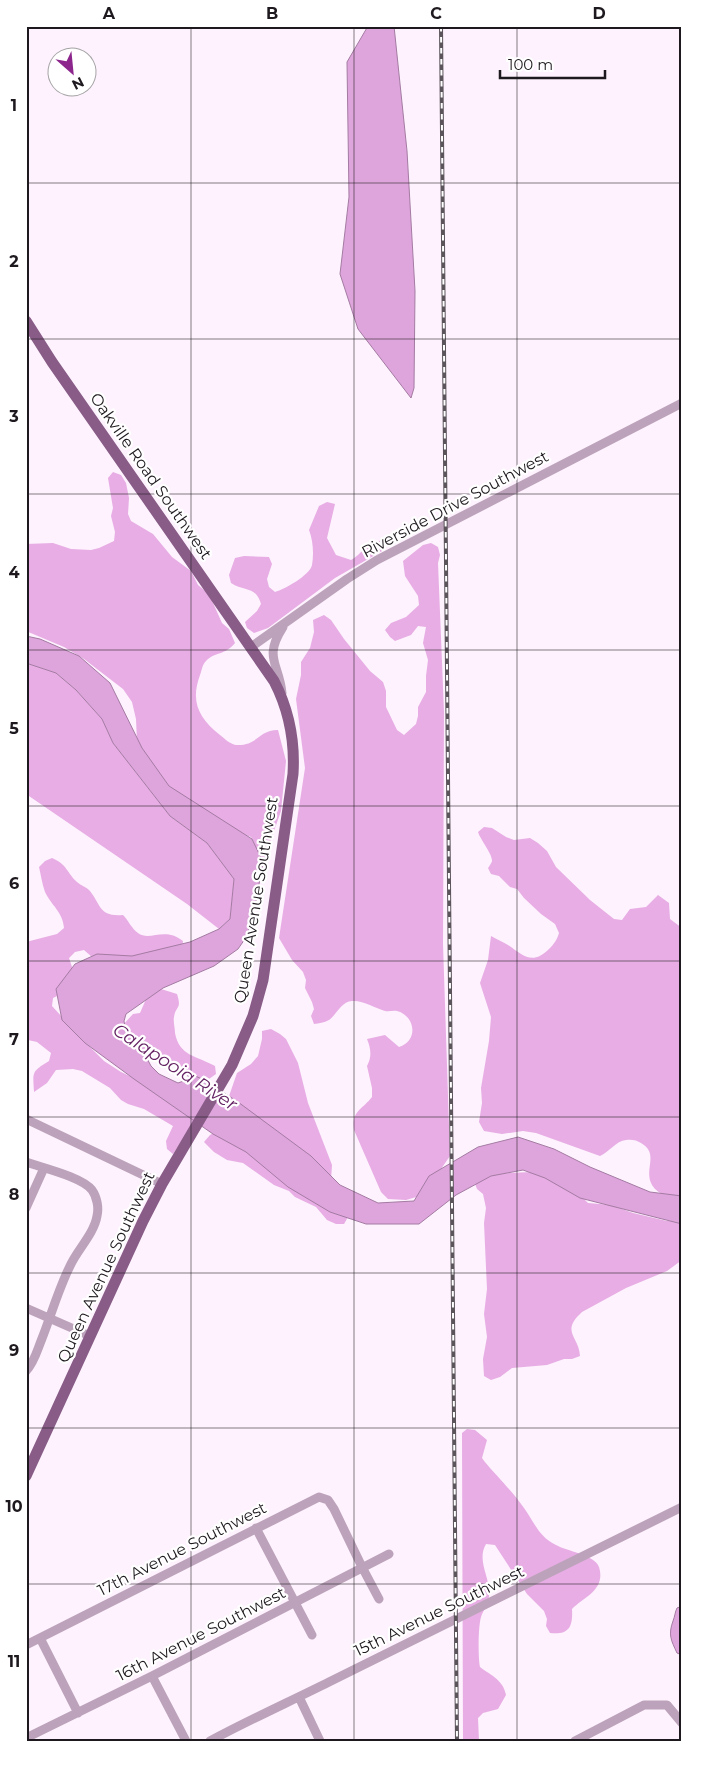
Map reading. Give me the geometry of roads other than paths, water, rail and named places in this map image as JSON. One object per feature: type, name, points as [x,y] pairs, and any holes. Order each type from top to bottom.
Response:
[{"type":"main road","name":"Oakville Road Southwest","points":[[26,321],[52,362],[174,539],[251,647]]},
{"type":"main road","name":"Queen Avenue Southwest","points":[[26,1476],[125,1259],[162,1184],[242,1045],[260,992],[293,774],[293,745],[282,700],[274,681],[251,647]]},
{"type":"street","name":"Riverside Drive Southwest","points":[[251,647],[347,579],[395,550],[682,403]]},
{"type":"street","points":[[282,700],[281,682],[274,665],[273,650],[278,635],[286,622]]},
{"type":"street","points":[[26,1119],[162,1184]]},
{"type":"street","points":[[26,1162],[82,1183],[92,1190],[97,1199],[98,1208],[94,1225],[70,1264],[33,1360],[26,1371]]},
{"type":"street","points":[[26,1208],[44,1168]]},
{"type":"street","points":[[26,1308],[90,1336]]},
{"type":"street","name":"17th Avenue Southwest","points":[[26,1645],[319,1497],[328,1500],[379,1598]]},
{"type":"street","name":"15th Avenue Southwest","points":[[210,1741],[682,1507]]},
{"type":"street","points":[[256,1528],[312,1635]]},
{"type":"street","name":"16th Avenue Southwest","points":[[26,1738],[152,1676],[389,1554]]},
{"type":"street","points":[[40,1638],[78,1713]]},
{"type":"street","points":[[152,1676],[186,1741]]},
{"type":"street","points":[[299,1697],[320,1741]]},
{"type":"street","points":[[575,1741],[644,1705],[667,1705],[682,1723]]},
{"type":"railway","points":[[441,26],[457,1741]]},
{"type":"water label","name":"Calapooia River","points":[[175,1067]]}]
